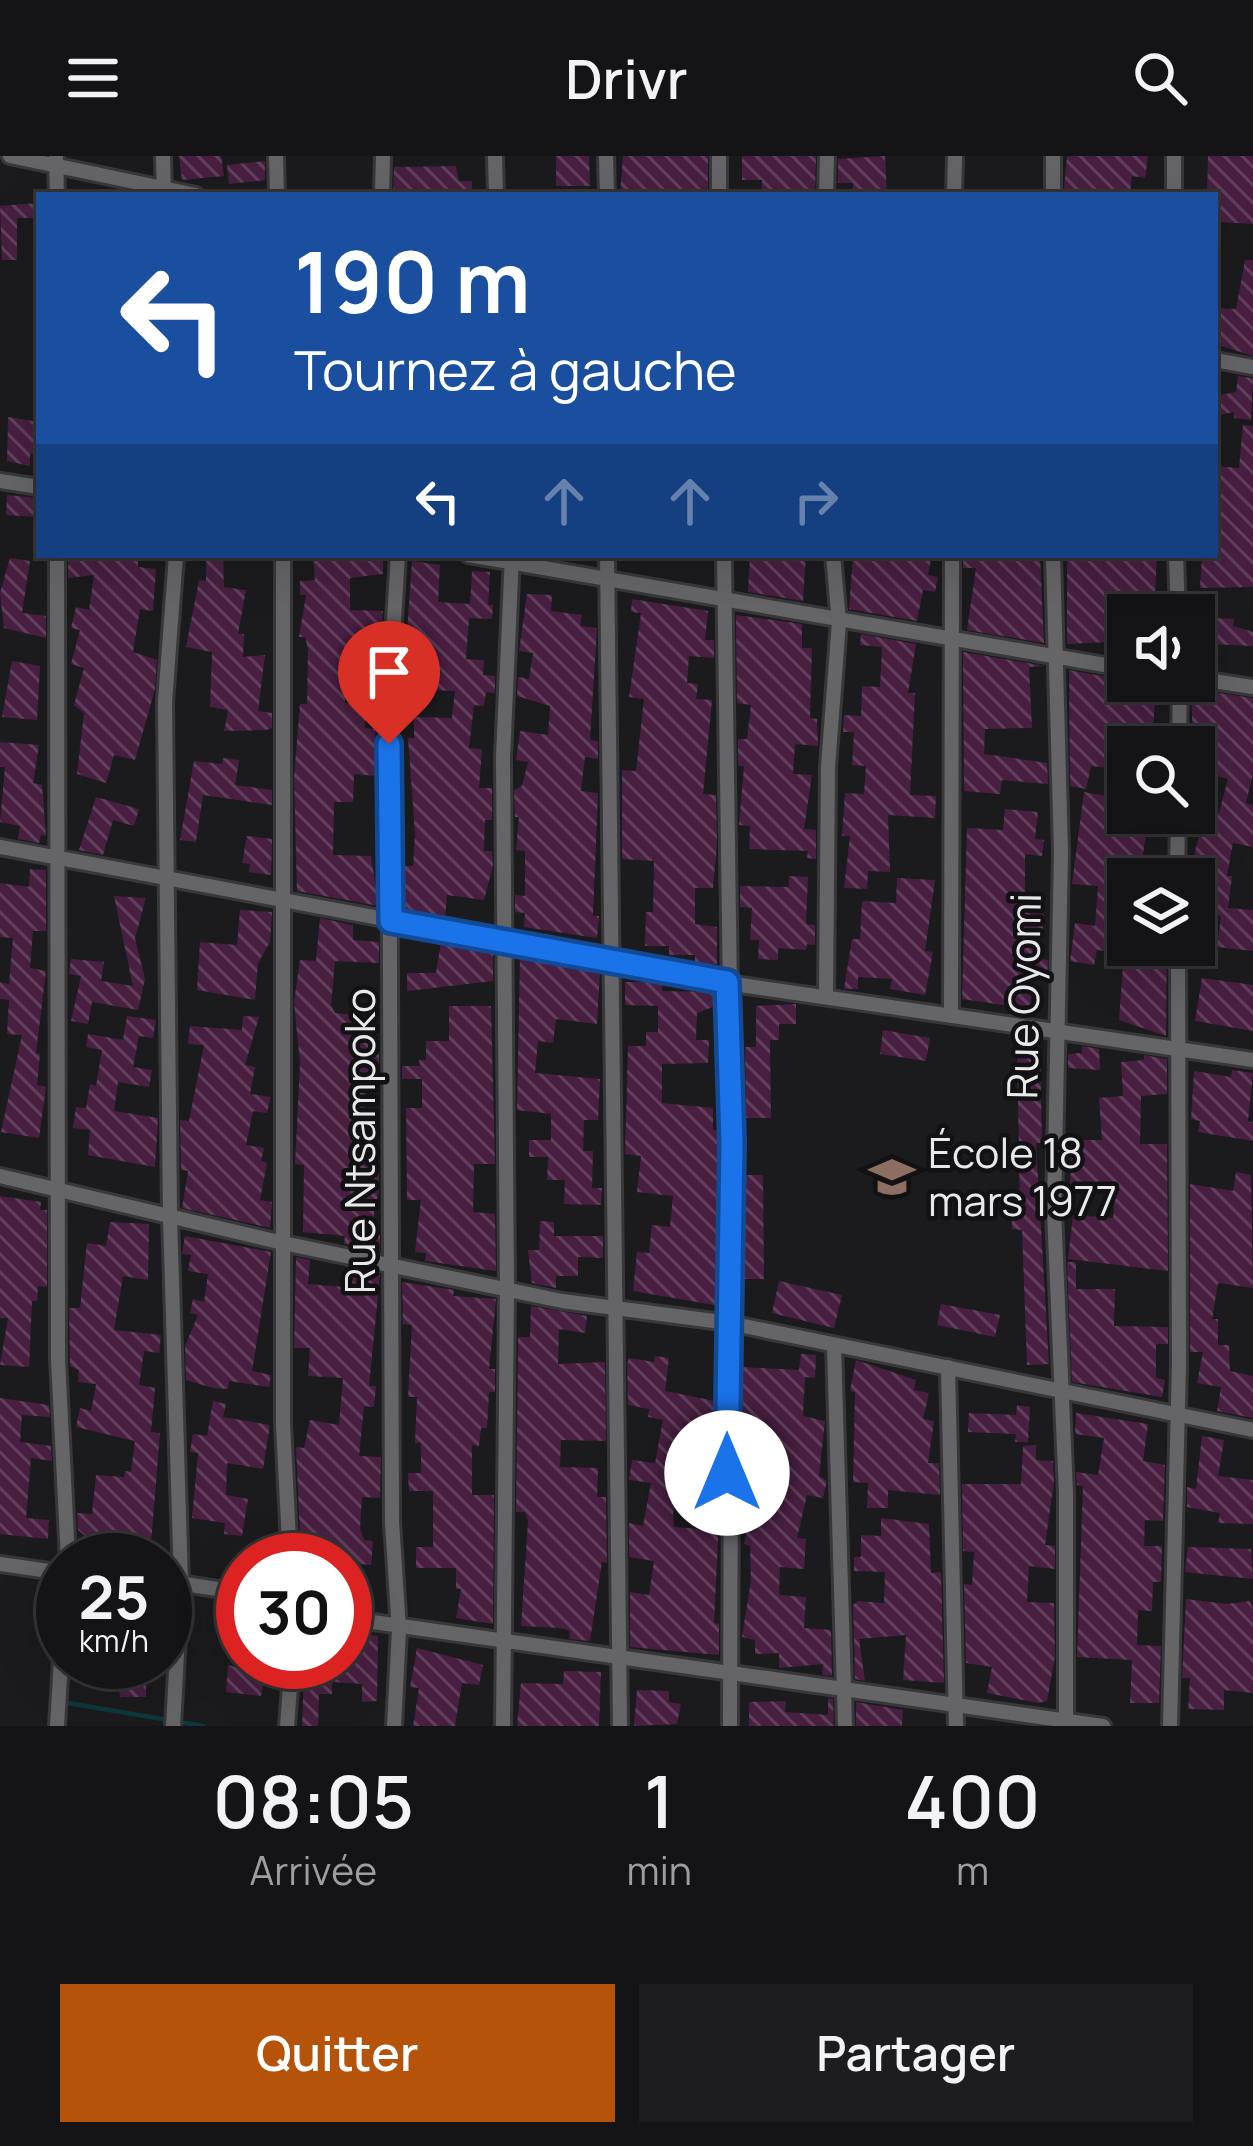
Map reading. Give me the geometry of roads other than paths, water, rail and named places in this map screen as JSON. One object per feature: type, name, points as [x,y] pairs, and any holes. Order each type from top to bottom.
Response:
[{"type":"street","points":[[10,156],[56,160],[164,192],[163,156]]},
{"type":"street","points":[[276,156],[277,192]]},
{"type":"street","points":[[382,192],[383,156]]},
{"type":"street","points":[[495,156],[496,192]]},
{"type":"street","points":[[606,156],[607,192]]},
{"type":"street","points":[[719,156],[719,192]]},
{"type":"street","points":[[826,192],[827,156]]},
{"type":"street","points":[[954,192],[955,156]]},
{"type":"street","points":[[1053,156],[1053,192]]},
{"type":"street","points":[[1174,156],[1174,192]]},
{"type":"street","points":[[56,160],[57,192]]},
{"type":"street","points":[[1218,361],[1253,367]]},
{"type":"street","points":[[0,481],[36,487]]},
{"type":"street","points":[[57,558],[58,1358],[67,1533]]},
{"type":"street","points":[[173,1533],[165,701],[176,558]]},
{"type":"street","points":[[283,558],[285,1533]]},
{"type":"street","name":"Rue Ntsampoko","points":[[394,1726],[399,1630],[392,1522],[389,700],[398,558]]},
{"type":"street","points":[[607,558],[620,1726]]},
{"type":"street","points":[[724,558],[730,1726]]},
{"type":"street","points":[[826,996],[828,767],[839,622],[833,558]]},
{"type":"street","points":[[951,1015],[955,839],[949,637],[952,558]]},
{"type":"street","name":"Rue Oyomi","points":[[1053,558],[1061,852],[1054,1032],[1066,1722]]},
{"type":"street","points":[[1176,558],[1177,594]]},
{"type":"street","points":[[503,1726],[507,941],[502,757],[512,560],[1107,666]]},
{"type":"street","points":[[1215,682],[1253,688]]},
{"type":"street","points":[[0,847],[727,982],[1253,1060]]},
{"type":"street","points":[[1170,1726],[1179,966]]},
{"type":"street","points":[[0,1176],[283,1243],[616,1309],[729,1322],[1062,1395],[1253,1430]]},
{"type":"street","points":[[834,1345],[845,1726]]},
{"type":"street","points":[[948,1367],[956,1726]]},
{"type":"street","points":[[0,1564],[36,1570]]},
{"type":"street","points":[[372,1624],[1103,1726]]},
{"type":"street","points":[[57,1726],[59,1689]]},
{"type":"street","points":[[173,1689],[173,1726]]},
{"type":"street","points":[[287,1726],[290,1689]]},
{"type":"waterway","points":[[68,1703],[203,1726]]},
{"type":"place","name":"École 18 mars 1977","points":[[892,1177]]}]
